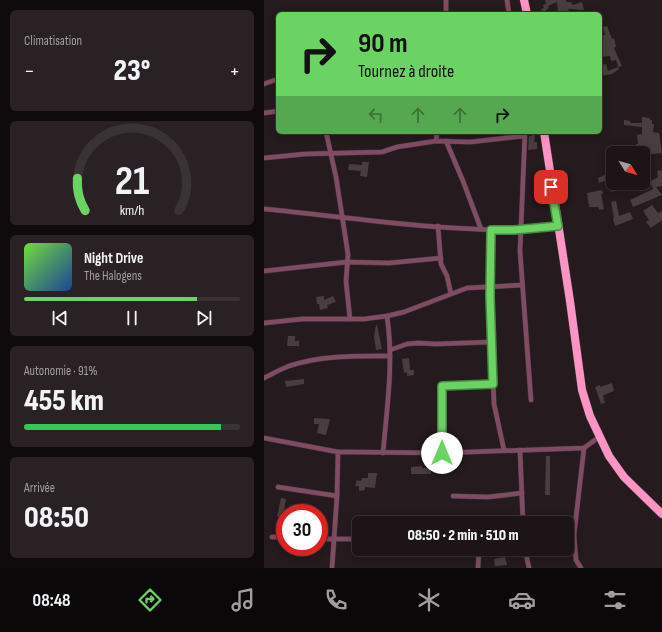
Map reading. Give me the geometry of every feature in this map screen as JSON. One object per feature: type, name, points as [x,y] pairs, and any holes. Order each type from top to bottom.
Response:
[{"type":"highway","points":[[524,0],[526,12]]},
{"type":"highway","points":[[544,134],[582,390],[590,416],[609,456],[624,477],[662,514]]},
{"type":"street","points":[[446,0],[446,12]]},
{"type":"street","points":[[507,0],[509,12]]},
{"type":"street","points":[[264,84],[276,79]]},
{"type":"street","points":[[264,113],[276,111]]},
{"type":"street","points":[[326,134],[346,241],[346,281],[350,319]]},
{"type":"street","points":[[436,141],[437,134]]},
{"type":"street","points":[[264,159],[305,154],[382,152],[397,147],[436,141],[470,142],[524,134],[520,230],[522,285],[531,400]]},
{"type":"street","points":[[446,141],[464,181],[481,229]]},
{"type":"street","points":[[264,209],[342,218],[491,230],[520,230],[558,226]]},
{"type":"street","points":[[438,226],[441,258],[451,294]]},
{"type":"street","points":[[491,230],[490,286],[494,404],[504,450]]},
{"type":"street","points":[[264,271],[347,262],[389,263],[441,258]]},
{"type":"street","points":[[264,322],[387,316],[404,312],[467,288],[522,285]]},
{"type":"street","points":[[383,453],[391,368],[387,316]]},
{"type":"street","points":[[390,350],[407,344],[418,343],[436,344],[491,342]]},
{"type":"street","points":[[264,378],[289,366],[307,361],[346,357],[390,356]]},
{"type":"street","points":[[442,453],[442,386],[493,384]]},
{"type":"street","points":[[264,438],[338,452],[442,453],[584,448],[599,437]]},
{"type":"street","points":[[581,568],[576,560],[574,535],[584,448]]},
{"type":"street","points":[[520,450],[523,516]]},
{"type":"street","points":[[332,568],[337,496],[338,452]]},
{"type":"street","points":[[278,487],[337,496]]},
{"type":"street","points":[[453,496],[488,497],[522,493]]},
{"type":"street","points":[[328,539],[352,539]]},
{"type":"street","points":[[478,568],[479,556]]},
{"type":"street","points":[[526,556],[529,568]]},
{"type":"building","points":[[545,0],[566,0],[566,2],[571,2],[573,5],[582,2],[584,10],[568,9],[569,11],[567,12],[558,12],[557,2],[548,6],[549,8],[546,10],[546,12],[542,12],[541,9],[544,8],[543,5],[546,4]]},
{"type":"building","points":[[607,26],[612,39],[614,38],[616,47],[614,48],[622,66],[618,67],[616,60],[611,61],[610,56],[602,57],[602,35],[605,35],[603,27]]},
{"type":"building","points":[[606,64],[608,71],[618,67],[619,69],[612,74],[602,76],[602,65]]},
{"type":"building","points":[[642,117],[650,118],[650,120],[652,120],[652,124],[654,124],[653,132],[659,133],[662,153],[650,154],[650,146],[636,146],[636,144],[638,144],[637,135],[642,134],[642,127],[624,125],[624,120],[630,121],[630,123],[642,123]]},
{"type":"building","points":[[532,134],[536,134],[534,142],[537,142],[537,149],[528,150],[529,136],[532,136]]},
{"type":"building","points":[[362,162],[369,162],[367,177],[360,176],[361,171],[348,170],[349,164],[362,165]]},
{"type":"building","points":[[662,170],[662,186],[656,187],[662,195],[633,207],[630,200],[653,189],[650,180],[658,177],[657,171]]},
{"type":"building","points":[[605,171],[606,180],[599,183],[598,178],[605,175]]},
{"type":"building","points":[[602,190],[603,194],[601,194],[604,209],[599,210],[598,207],[589,207],[587,193]]},
{"type":"building","points":[[616,201],[619,216],[630,212],[633,219],[615,226],[611,202]]},
{"type":"building","points":[[652,205],[658,213],[662,211],[662,220],[651,228],[646,222],[649,220],[643,211]]},
{"type":"building","points":[[324,296],[324,300],[333,296],[336,302],[327,305],[328,308],[320,310],[316,297]]},
{"type":"building","points":[[376,325],[382,349],[376,350],[374,336]]},
{"type":"building","points":[[288,336],[295,336],[295,341],[299,341],[299,346],[287,346]]},
{"type":"building","points":[[409,358],[410,370],[414,370],[414,375],[407,376],[407,372],[404,373],[402,359]]},
{"type":"building","points":[[304,379],[304,384],[286,387],[285,381]]},
{"type":"building","points":[[612,383],[614,391],[603,396],[605,403],[601,404],[595,387]]},
{"type":"building","points":[[314,418],[330,419],[326,435],[317,433],[319,424],[314,424]]},
{"type":"building","points":[[546,456],[550,456],[550,495],[545,495]]},
{"type":"building","points":[[422,466],[422,468],[431,468],[431,474],[411,474],[411,467]]},
{"type":"building","points":[[368,473],[377,473],[375,488],[365,487],[365,490],[359,491],[359,486],[355,486],[357,480],[361,481],[362,478],[368,478]]},
{"type":"building","points":[[281,498],[286,499],[285,504],[280,504]]},
{"type":"building","points":[[505,557],[507,565],[495,566],[494,559]]},
{"type":"route","points":[[442,453],[442,386],[493,384],[490,296],[491,230],[514,230],[558,226],[551,187]]}]
